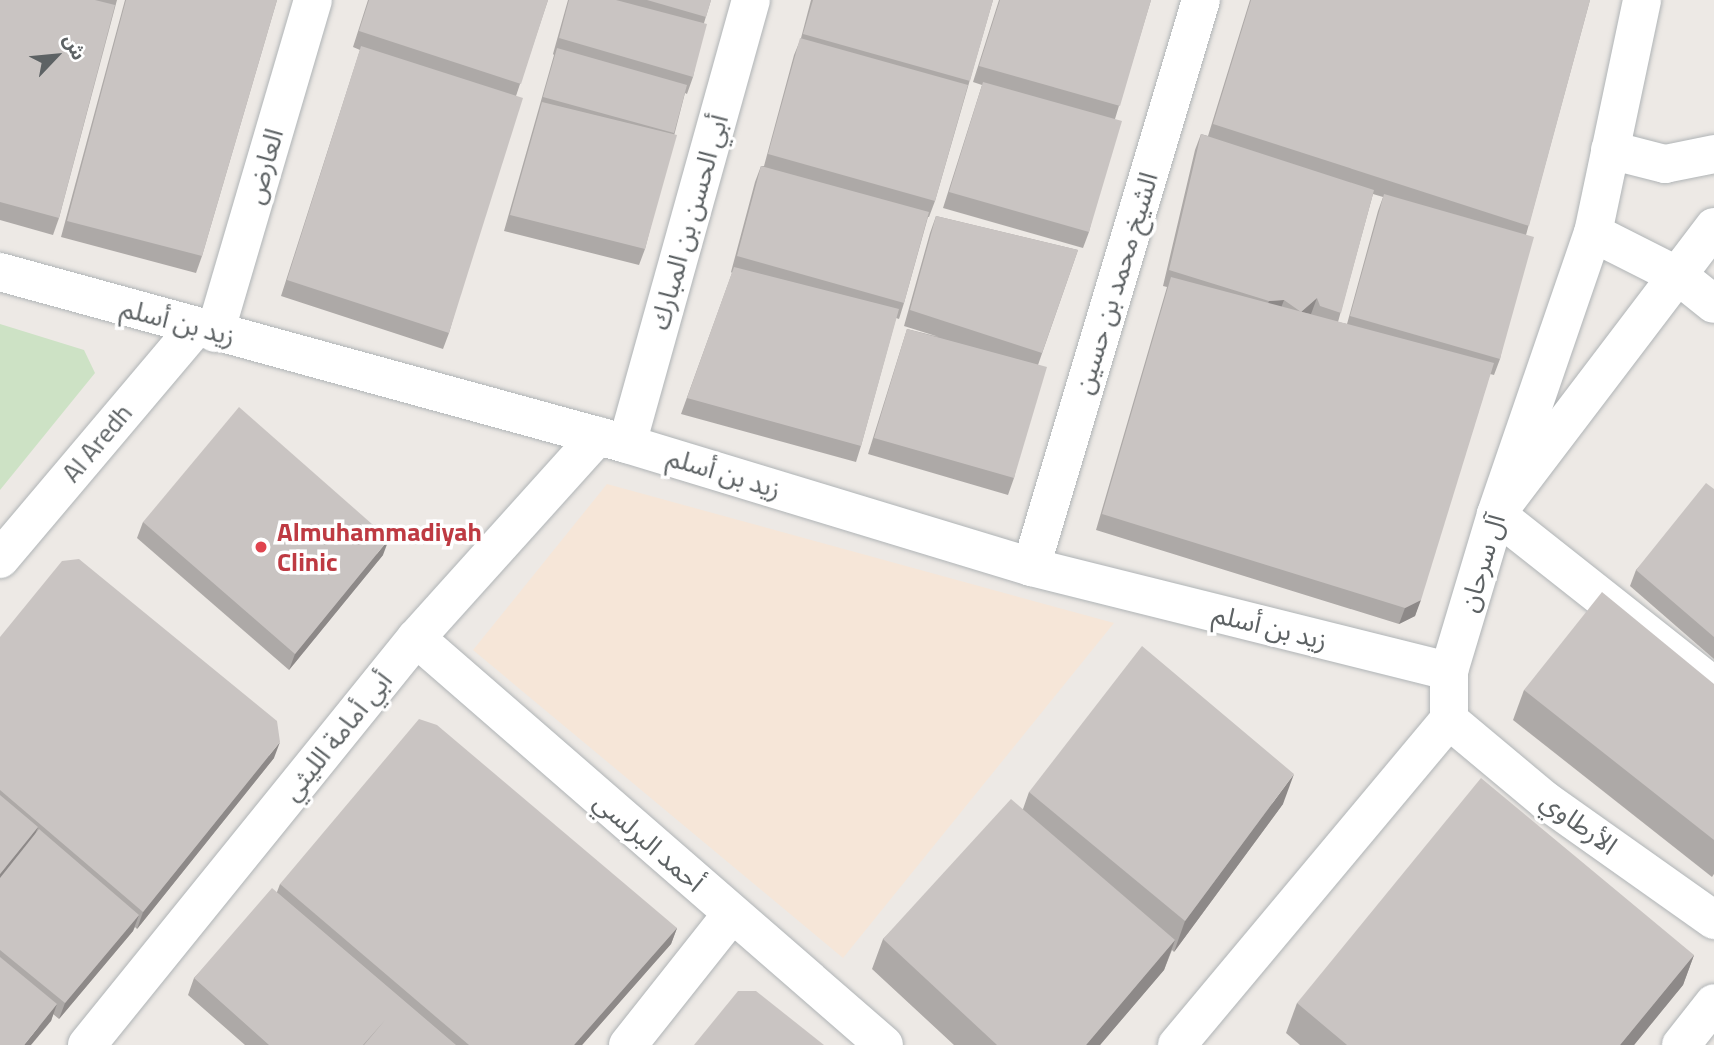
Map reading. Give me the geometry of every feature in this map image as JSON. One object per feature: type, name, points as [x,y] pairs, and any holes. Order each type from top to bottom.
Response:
[{"type":"street","name":"العارض","points":[[205,330],[313,0]]},
{"type":"street","name":"أبي الحسن بن المبارك","points":[[612,440],[751,0]]},
{"type":"street","name":"الشيخ محمد بن حسين","points":[[1031,567],[1201,0]]},
{"type":"street","name":"آل سرحان","points":[[1449,720],[1449,671],[1496,514],[1593,233],[1642,0]]},
{"type":"street","points":[[1610,150],[1665,164],[1714,154]]},
{"type":"street","points":[[1714,227],[1680,277],[1496,514],[1714,685]]},
{"type":"street","points":[[1593,233],[1680,277],[1714,304]]},
{"type":"street","name":"زيد بن أسلم","points":[[0,272],[612,440],[1031,567],[1449,671]]},
{"type":"street","name":"Al Aredh","points":[[0,559],[205,330]]},
{"type":"street","name":"أبي أمامة الليثي","points":[[87,1045],[416,638],[612,440]]},
{"type":"street","name":"أحمد البرلسي","points":[[416,638],[731,915],[884,1045]]},
{"type":"street","points":[[1181,1043],[1449,720]]},
{"type":"street","name":"الأرطاوي","points":[[1449,720],[1546,801],[1712,914]]},
{"type":"street","points":[[628,1045],[731,915]]},
{"type":"street","points":[[1681,1045],[1714,1003]]},
{"type":"green space","points":[[0,324],[84,350],[95,373],[0,490]]},
{"type":"sand","points":[[607,484],[1114,623],[843,958],[473,650]]},
{"type":"building","points":[[0,0],[95,0],[115,5],[59,218],[0,202]]},
{"type":"building","points":[[126,0],[277,0],[202,256],[67,221]]},
{"type":"building","points":[[369,0],[548,0],[521,84],[359,31]]},
{"type":"building","points":[[569,0],[616,0],[707,24],[693,77],[559,38]]},
{"type":"building","points":[[647,0],[711,0],[706,17]]},
{"type":"building","points":[[813,0],[993,0],[970,81],[803,34]]},
{"type":"building","points":[[1000,0],[1151,0],[1120,106],[979,66]]},
{"type":"building","points":[[1251,0],[1590,0],[1529,226],[1213,124]]},
{"type":"building","points":[[800,38],[968,85],[935,201],[768,154]]},
{"type":"building","points":[[361,46],[523,98],[449,333],[287,280]]},
{"type":"building","points":[[557,48],[687,85],[674,133],[543,97]]},
{"type":"building","points":[[983,82],[1122,121],[1089,232],[949,192]]},
{"type":"building","points":[[542,102],[677,135],[645,249],[510,215]]},
{"type":"building","points":[[1201,134],[1374,190],[1341,313],[1320,306],[1317,298],[1301,312],[1284,300],[1269,301],[1169,270]]},
{"type":"building","points":[[761,166],[929,212],[904,303],[737,256]]},
{"type":"building","points":[[1384,194],[1534,237],[1500,359],[1350,316]]},
{"type":"building","points":[[936,216],[1078,250],[1042,353],[910,310]]},
{"type":"building","points":[[734,267],[899,309],[861,446],[687,398]]},
{"type":"building","points":[[1171,277],[1494,363],[1421,600],[1405,608],[1102,514]]},
{"type":"building","points":[[907,329],[1047,367],[1014,478],[874,438]]},
{"type":"building","name":"Almuhammadiyah Clinic","points":[[239,407],[389,539],[295,654],[143,522]]},
{"type":"building","points":[[1706,483],[1714,489],[1714,637],[1636,570]]},
{"type":"building","points":[[79,559],[277,721],[280,742],[143,912],[0,790],[0,637],[62,561]]},
{"type":"building","points":[[1602,592],[1714,684],[1714,840],[1524,690]]},
{"type":"building","points":[[1142,646],[1294,774],[1185,921],[1029,792]]},
{"type":"building","points":[[419,719],[437,725],[677,928],[574,1045],[469,1045],[280,884]]},
{"type":"building","points":[[1481,778],[1694,955],[1620,1045],[1347,1045],[1297,1003]]},
{"type":"building","points":[[0,795],[38,827],[0,874]]},
{"type":"building","points":[[1011,799],[1175,940],[1086,1045],[997,1045],[883,939]]},
{"type":"building","points":[[39,829],[139,915],[65,1003],[0,950],[0,878]]},
{"type":"building","points":[[272,888],[456,1045],[364,1045],[386,1019],[363,1045],[269,1045],[194,978]]},
{"type":"building","points":[[0,957],[57,1004],[24,1045],[0,1045]]},
{"type":"building","points":[[738,991],[756,991],[824,1045],[694,1045]]},
{"type":"place","name":"Almuhammadiyah Clinic","points":[[261,547]]}]
